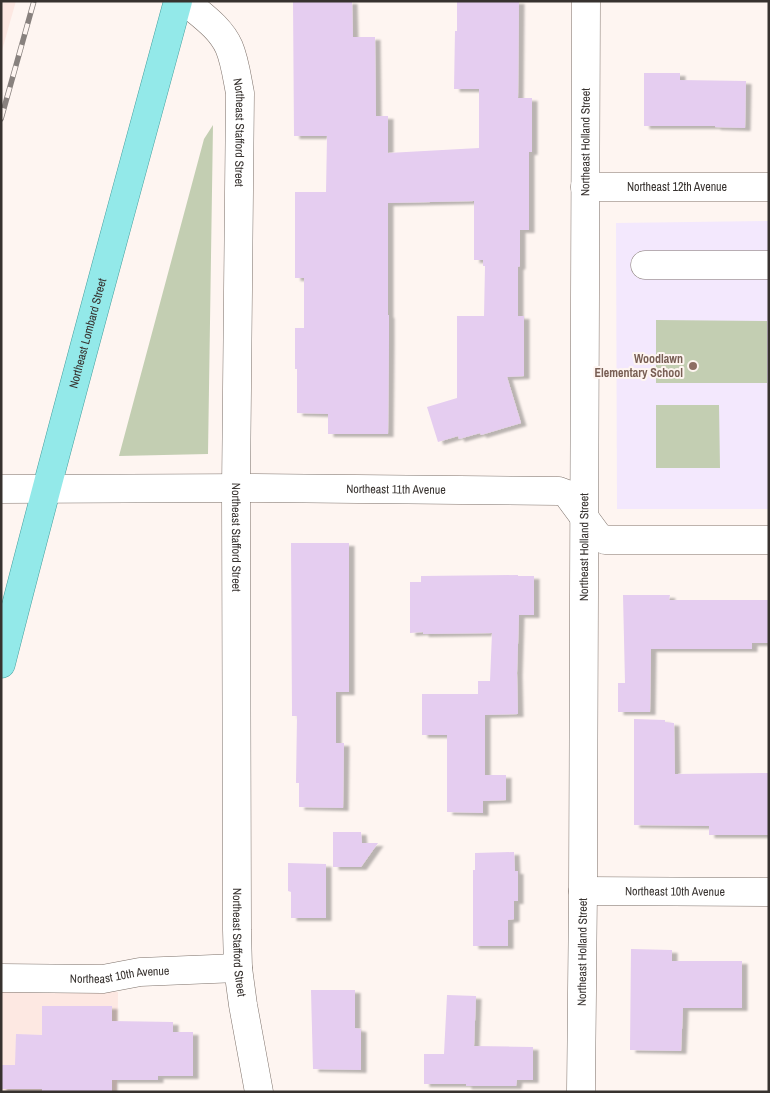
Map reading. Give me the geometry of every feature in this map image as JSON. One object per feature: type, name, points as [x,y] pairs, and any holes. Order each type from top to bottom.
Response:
[{"type":"main road","name":"Northeast Lombard Street","points":[[1,664],[58,444],[178,1]]},
{"type":"street","name":"Northeast Stafford Street","points":[[185,1],[216,28],[229,47],[240,93],[236,488],[236,930],[238,968],[243,1005],[259,1092]]},
{"type":"street","name":"Northeast Holland Street","points":[[580,1092],[583,890],[586,1]]},
{"type":"street","name":"Northeast 12th Avenue","points":[[585,187],[769,187]]},
{"type":"street","points":[[645,265],[769,265]]},
{"type":"street","name":"Northeast 11th Avenue","points":[[1,489],[236,488],[559,491],[567,494],[598,536],[605,540],[769,540]]},
{"type":"street","name":"Northeast 10th Avenue","points":[[583,890],[769,892]]},
{"type":"street","name":"Northeast 10th Avenue","points":[[1,978],[104,978],[140,972],[238,968]]},
{"type":"shaded area","points":[[1,1],[16,1],[1,54]]},
{"type":"shaded area","name":"Woodlawn Elementary School","points":[[769,221],[769,509],[617,509],[616,223]]},
{"type":"shaded area","points":[[1,986],[118,992],[117,1092],[1,1092]]},
{"type":"green space","points":[[213,125],[208,454],[119,456],[204,139]]},
{"type":"green space","points":[[656,320],[767,321],[767,383],[656,383]]},
{"type":"green space","points":[[656,405],[719,405],[720,468],[656,468]]},
{"type":"building","points":[[293,1],[352,1],[353,37],[375,37],[376,116],[388,116],[388,153],[479,148],[479,89],[454,89],[457,1],[519,1],[518,98],[532,98],[532,152],[529,152],[529,230],[520,230],[520,266],[518,267],[518,316],[524,316],[524,376],[507,377],[521,423],[481,435],[480,433],[459,439],[458,436],[438,442],[427,407],[457,398],[457,316],[484,316],[485,266],[483,266],[483,260],[474,260],[474,201],[388,203],[388,434],[328,434],[328,414],[297,413],[295,328],[304,328],[304,278],[295,278],[295,192],[326,192],[327,136],[294,136]]},
{"type":"building","points":[[644,73],[680,73],[680,80],[746,81],[745,128],[644,126]]},
{"type":"building","points":[[291,543],[349,543],[349,692],[336,692],[336,743],[344,743],[343,808],[299,807],[299,783],[296,783],[297,716],[292,716]]},
{"type":"building","points":[[421,576],[534,576],[534,615],[519,615],[518,714],[485,715],[485,775],[506,775],[506,800],[483,801],[483,813],[447,812],[447,735],[422,735],[422,694],[478,694],[478,681],[490,681],[492,633],[410,633],[410,582],[421,582]]},
{"type":"building","points":[[623,595],[670,595],[669,600],[769,600],[769,643],[752,643],[752,649],[651,649],[650,712],[618,712],[618,683],[625,683]]},
{"type":"building","points":[[634,719],[665,720],[665,722],[674,723],[675,774],[769,773],[769,835],[709,835],[709,826],[634,825]]},
{"type":"building","points":[[333,832],[361,832],[362,843],[378,843],[361,867],[333,867]]},
{"type":"building","points":[[514,852],[515,871],[518,871],[518,901],[514,901],[514,919],[508,920],[508,946],[473,946],[473,870],[475,870],[475,853]]},
{"type":"building","points":[[288,863],[326,864],[326,918],[291,918],[291,892],[288,891]]},
{"type":"building","points":[[631,949],[672,950],[672,961],[742,961],[742,1008],[683,1008],[681,1051],[630,1050]]},
{"type":"building","points":[[311,990],[355,990],[355,1028],[361,1029],[361,1070],[313,1069]]},
{"type":"building","points":[[447,995],[476,996],[474,1046],[533,1047],[533,1080],[517,1080],[516,1086],[424,1084],[424,1054],[444,1054]]},
{"type":"building","points":[[42,1006],[112,1006],[112,1021],[173,1022],[173,1032],[193,1032],[193,1076],[158,1076],[158,1080],[112,1080],[112,1092],[42,1092],[42,1089],[1,1089],[1,1065],[15,1065],[16,1034],[42,1035]]},
{"type":"railway","points":[[1,119],[34,1]]},
{"type":"place","name":"Woodlawn Elementary School","points":[[693,366]]}]
